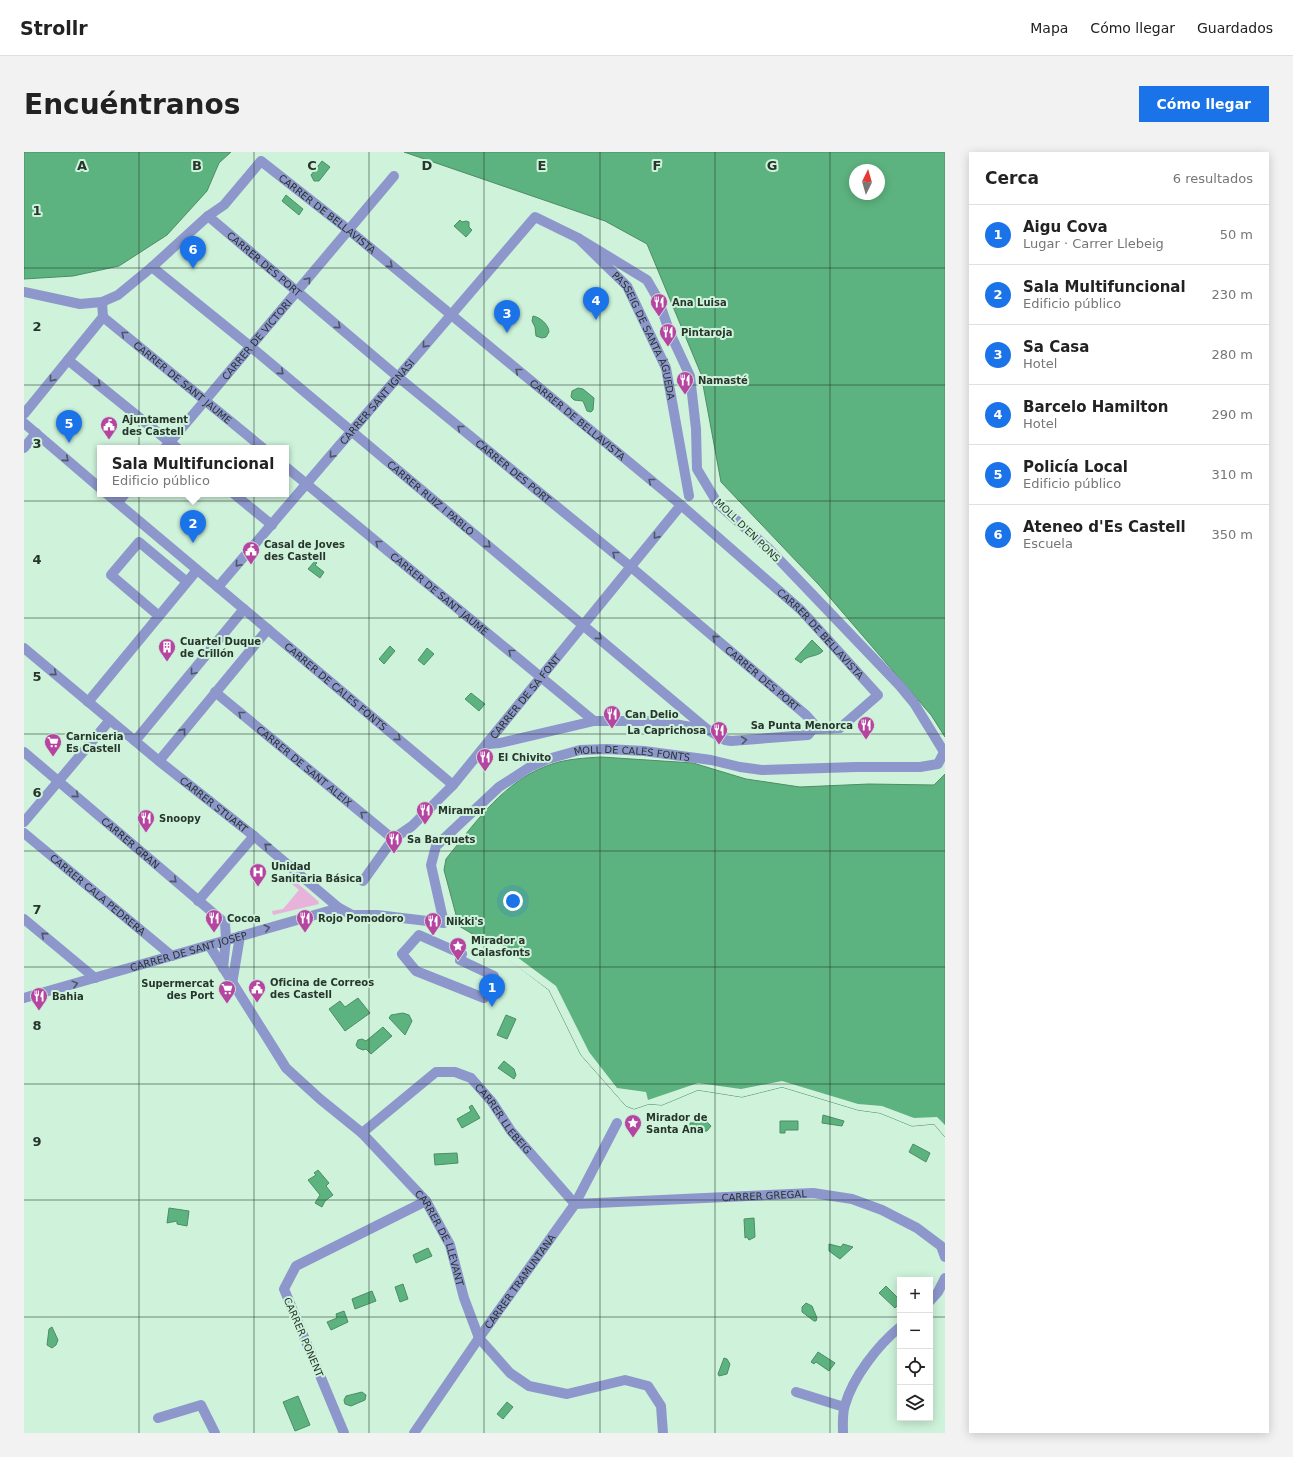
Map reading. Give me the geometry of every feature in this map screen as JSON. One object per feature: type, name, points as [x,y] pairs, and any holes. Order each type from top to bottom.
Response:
[{"type":"street","name":"CARRER DE BELLAVISTA","points":[[208,216],[224,205],[260,162],[350,231],[681,506],[801,610],[878,695],[840,728],[813,729]]},
{"type":"street","name":"CARRER DE VICTORI","points":[[171,445],[205,400],[350,231],[394,176]]},
{"type":"street","points":[[24,292],[80,304],[102,302],[118,295],[152,267],[208,216]]},
{"type":"street","name":"CARRER DES PORT","points":[[208,216],[398,377],[631,567],[806,714],[814,724],[813,729]]},
{"type":"street","name":"PASSEIG DE SANTA ÀGUEDA","points":[[535,217],[578,238],[627,286],[666,368],[689,496]]},
{"type":"street","name":"CARRER SANT IGNASI","points":[[218,587],[535,217]]},
{"type":"street","name":"MOLL D'EN PONS","points":[[578,238],[647,280],[658,299],[670,333],[690,376],[696,429],[697,469],[718,504],[768,548],[914,703],[944,752],[938,764]]},
{"type":"street","name":"CARRER RUIZ I PABLO","points":[[152,267],[251,347],[351,432],[584,624],[708,730]]},
{"type":"street","points":[[24,414],[103,317],[102,302]]},
{"type":"street","name":"CARRER DE SANT JAUME","points":[[103,317],[259,445]]},
{"type":"street","points":[[68,360],[169,445]]},
{"type":"street","points":[[24,423],[97,485]]},
{"type":"street","points":[[24,448],[36,433]]},
{"type":"street","name":"CARRER DE SANT JAUME","points":[[289,470],[594,721]]},
{"type":"street","name":"CARRER DE CALES FONTS","points":[[111,497],[453,785]]},
{"type":"street","points":[[118,502],[122,497]]},
{"type":"street","points":[[238,497],[272,525]]},
{"type":"street","name":"CARRER DE SA FONT","points":[[363,880],[394,839],[412,826],[453,785],[488,744],[681,506]]},
{"type":"street","points":[[159,616],[112,575],[130,553],[140,542],[187,582]]},
{"type":"street","points":[[88,702],[197,570]]},
{"type":"street","points":[[135,741],[244,609]]},
{"type":"street","points":[[159,761],[268,629]]},
{"type":"street","name":"CARRER STUART","points":[[24,648],[159,761],[254,836],[339,908]]},
{"type":"street","name":"CARRER DE SANT ALEIX","points":[[215,692],[394,839]]},
{"type":"street","points":[[24,822],[110,720]]},
{"type":"street","points":[[488,744],[500,743],[594,721],[657,721],[708,730],[725,740],[731,741],[808,735],[813,729]]},
{"type":"street","name":"MOLL DE CALES FONTS","points":[[339,908],[352,915],[378,915],[444,923],[431,865],[436,846],[499,787],[530,767],[548,759],[580,750],[607,749],[644,751],[711,760],[740,767],[762,770],[856,766],[920,768],[938,764]]},
{"type":"street","name":"CARRER GRAN","points":[[24,752],[59,780],[225,923],[226,939]]},
{"type":"street","name":"CARRER CALA PEDRERA","points":[[24,833],[172,956]]},
{"type":"street","points":[[198,901],[254,836]]},
{"type":"street","name":"CARRER DE SANT JOSEP","points":[[24,998],[226,939],[339,908]]},
{"type":"street","points":[[24,919],[95,978]]},
{"type":"street","points":[[419,935],[462,954],[460,960],[494,976],[484,998],[453,987],[416,971],[402,954],[419,935]]},
{"type":"street","points":[[232,984],[240,936]]},
{"type":"street","points":[[223,968],[226,939]]},
{"type":"street","name":"CARRER DE LLEVANT","points":[[209,945],[286,1068],[320,1099],[362,1133],[426,1201],[450,1245],[464,1298],[478,1338],[510,1373],[529,1386],[567,1394],[624,1380],[648,1386],[661,1406],[663,1433]]},
{"type":"street","name":"CARRER LLEBEIG","points":[[362,1133],[436,1072],[455,1072],[472,1078],[492,1102],[511,1131],[575,1204]]},
{"type":"street","name":"CARRER TRAMUNTANA","points":[[414,1433],[478,1338],[575,1204],[617,1124]]},
{"type":"street","name":"CARRER GREGAL","points":[[575,1204],[813,1194],[852,1199],[882,1210],[917,1228],[943,1247],[945,1257]]},
{"type":"street","name":"CARRER PONENT","points":[[344,1433],[284,1289],[296,1266],[426,1201]]},
{"type":"street","points":[[933,1298],[938,1292],[945,1278]]},
{"type":"street","points":[[843,1433],[844,1407],[849,1392],[879,1347],[897,1329]]},
{"type":"street","points":[[796,1392],[844,1407]]},
{"type":"street","points":[[158,1418],[201,1405],[215,1433]]},
{"type":"shaded area","points":[[24,152],[231,152],[219,163],[207,191],[167,235],[119,266],[73,276],[24,279]]},
{"type":"shaded area","points":[[404,152],[945,152],[945,737],[931,715],[819,585],[721,482],[701,374],[647,244],[605,221]]},
{"type":"shaded area","points":[[322,161],[330,167],[319,181],[314,181],[311,175]]},
{"type":"shaded area","points":[[286,195],[303,209],[299,215],[282,201]]},
{"type":"shaded area","points":[[460,220],[462,222],[469,222],[469,227],[472,230],[466,237],[454,226]]},
{"type":"shaded area","points":[[533,316],[546,324],[549,332],[546,337],[542,338],[536,336],[535,327],[532,321]]},
{"type":"shaded area","points":[[578,388],[583,389],[594,398],[593,410],[591,412],[587,411],[583,401],[574,400],[571,397],[572,391]]},
{"type":"shaded area","points":[[315,561],[317,563],[315,565],[324,572],[320,578],[308,569]]},
{"type":"shaded area","points":[[812,640],[823,651],[817,655],[806,658],[801,663],[795,659]]},
{"type":"shaded area","points":[[390,646],[395,651],[384,664],[379,659]]},
{"type":"shaded area","points":[[427,648],[434,654],[424,665],[418,660]]},
{"type":"shaded area","points":[[471,693],[485,704],[479,711],[465,699]]},
{"type":"shaded area","points":[[601,757],[693,763],[746,779],[800,787],[869,784],[934,785],[945,774],[945,1137],[934,1124],[912,1126],[880,1113],[858,1110],[782,1087],[742,1097],[698,1090],[662,1105],[649,1104],[634,1109],[626,1106],[581,1055],[549,990],[486,942],[459,926],[444,870],[446,859],[480,817],[505,791],[519,780],[535,771],[564,761]]},
{"type":"shaded area","points":[[295,881],[318,901],[319,904],[273,915],[272,911],[283,909],[299,890],[292,884]]},
{"type":"shaded area","points":[[358,998],[370,1013],[345,1031],[329,1009],[340,1001],[345,1007]]},
{"type":"shaded area","points":[[403,1013],[409,1015],[412,1021],[405,1035],[389,1018],[391,1015]]},
{"type":"shaded area","points":[[506,1015],[516,1019],[507,1039],[497,1035]]},
{"type":"shaded area","points":[[383,1027],[392,1036],[371,1054],[366,1049],[363,1050],[358,1048],[356,1045],[358,1040],[362,1039],[366,1041]]},
{"type":"shaded area","points":[[504,1061],[514,1069],[516,1075],[514,1079],[498,1068]]},
{"type":"shaded area","points":[[472,1105],[480,1118],[462,1128],[457,1119],[471,1111],[469,1107]]},
{"type":"shaded area","points":[[823,1115],[844,1121],[842,1126],[822,1123]]},
{"type":"shaded area","points":[[780,1121],[798,1121],[798,1130],[785,1130],[785,1133],[780,1133]]},
{"type":"shaded area","points":[[707,1122],[711,1126],[707,1131],[690,1132],[690,1123]]},
{"type":"shaded area","points":[[913,1144],[930,1153],[926,1162],[909,1152]]},
{"type":"shaded area","points":[[457,1153],[458,1163],[435,1165],[434,1154]]},
{"type":"shaded area","points":[[318,1170],[329,1183],[326,1186],[333,1195],[325,1201],[322,1207],[315,1203],[320,1195],[308,1180],[316,1175],[314,1173]]},
{"type":"shaded area","points":[[169,1208],[189,1211],[187,1226],[177,1224],[177,1221],[167,1223]]},
{"type":"shaded area","points":[[754,1218],[755,1237],[749,1240],[747,1237],[745,1238],[744,1219]]},
{"type":"shaded area","points":[[829,1244],[841,1247],[843,1244],[853,1247],[840,1259],[829,1251]]},
{"type":"shaded area","points":[[428,1248],[432,1256],[416,1263],[413,1255]]},
{"type":"shaded area","points":[[403,1284],[408,1299],[400,1302],[395,1287]]},
{"type":"shaded area","points":[[886,1286],[897,1297],[897,1306],[895,1308],[879,1293]]},
{"type":"shaded area","points":[[372,1291],[376,1301],[355,1309],[352,1299]]},
{"type":"shaded area","points":[[806,1303],[812,1306],[817,1318],[816,1321],[802,1312],[802,1307]]},
{"type":"shaded area","points":[[344,1311],[348,1322],[331,1330],[327,1322],[337,1318],[336,1314]]},
{"type":"shaded area","points":[[52,1327],[58,1340],[56,1345],[52,1348],[47,1345],[49,1329]]},
{"type":"shaded area","points":[[818,1352],[835,1363],[829,1371],[816,1362],[814,1364],[811,1362]]},
{"type":"shaded area","points":[[724,1358],[727,1359],[730,1364],[727,1374],[719,1376],[718,1374]]},
{"type":"shaded area","points":[[362,1392],[366,1395],[365,1400],[351,1406],[345,1404],[344,1400],[346,1396]]},
{"type":"shaded area","points":[[298,1396],[310,1425],[295,1431],[283,1402]]},
{"type":"shaded area","points":[[507,1402],[513,1407],[503,1419],[497,1414]]},
{"type":"pier","points":[[477,937],[490,937],[556,986],[589,1052],[617,1088],[646,1092],[648,1100],[698,1083],[741,1089],[782,1081],[858,1104],[882,1106],[914,1118],[937,1117],[945,1125],[945,1137],[934,1124],[912,1126],[880,1113],[858,1110],[782,1087],[742,1097],[698,1090],[662,1105],[649,1104],[634,1109],[626,1106],[581,1055],[549,990]]},
{"type":"place","name":"Ateneo d'Es Castell","points":[[193,269]]},
{"type":"place","name":"Ana Luisa","points":[[659,317]]},
{"type":"place","name":"Barcelo Hamilton","points":[[596,320]]},
{"type":"place","name":"Sa Casa","points":[[507,333]]},
{"type":"place","name":"Pintaroja","points":[[668,347]]},
{"type":"place","name":"Namasté","points":[[685,395]]},
{"type":"place","name":"Ajuntament des Castell","points":[[109,440]]},
{"type":"place","name":"Policía Local","points":[[69,443]]},
{"type":"place","name":"Sala Multifuncional","points":[[193,543]]},
{"type":"place","name":"Casal de Joves des Castell","points":[[251,565]]},
{"type":"place","name":"Cuartel Duque de Crillón","points":[[167,662]]},
{"type":"place","name":"Can Delio","points":[[612,729]]},
{"type":"place","name":"Sa Punta Menorca","points":[[866,740]]},
{"type":"place","name":"La Caprichosa","points":[[719,745]]},
{"type":"place","name":"Carniceria Es Castell","points":[[53,757]]},
{"type":"place","name":"El Chivito","points":[[485,772]]},
{"type":"place","name":"Miramar","points":[[425,825]]},
{"type":"place","name":"Snoopy","points":[[146,833]]},
{"type":"place","name":"Sa Barquets","points":[[394,854]]},
{"type":"place","name":"Unidad Sanitaria Básica","points":[[258,887]]},
{"type":"place","name":"Cocoa","points":[[214,933]]},
{"type":"place","name":"Rojo Pomodoro","points":[[305,933]]},
{"type":"place","name":"Nikki's","points":[[433,936]]},
{"type":"place","name":"Mirador a Calasfonts","points":[[458,961]]},
{"type":"place","name":"Oficina de Correos des Castell","points":[[257,1003]]},
{"type":"place","name":"Supermercat des Port","points":[[227,1004]]},
{"type":"place","name":"Aigu Cova","points":[[492,1007]]},
{"type":"place","name":"Bahia","points":[[39,1011]]},
{"type":"place","name":"Mirador de Santa Ana","points":[[633,1138]]}]
